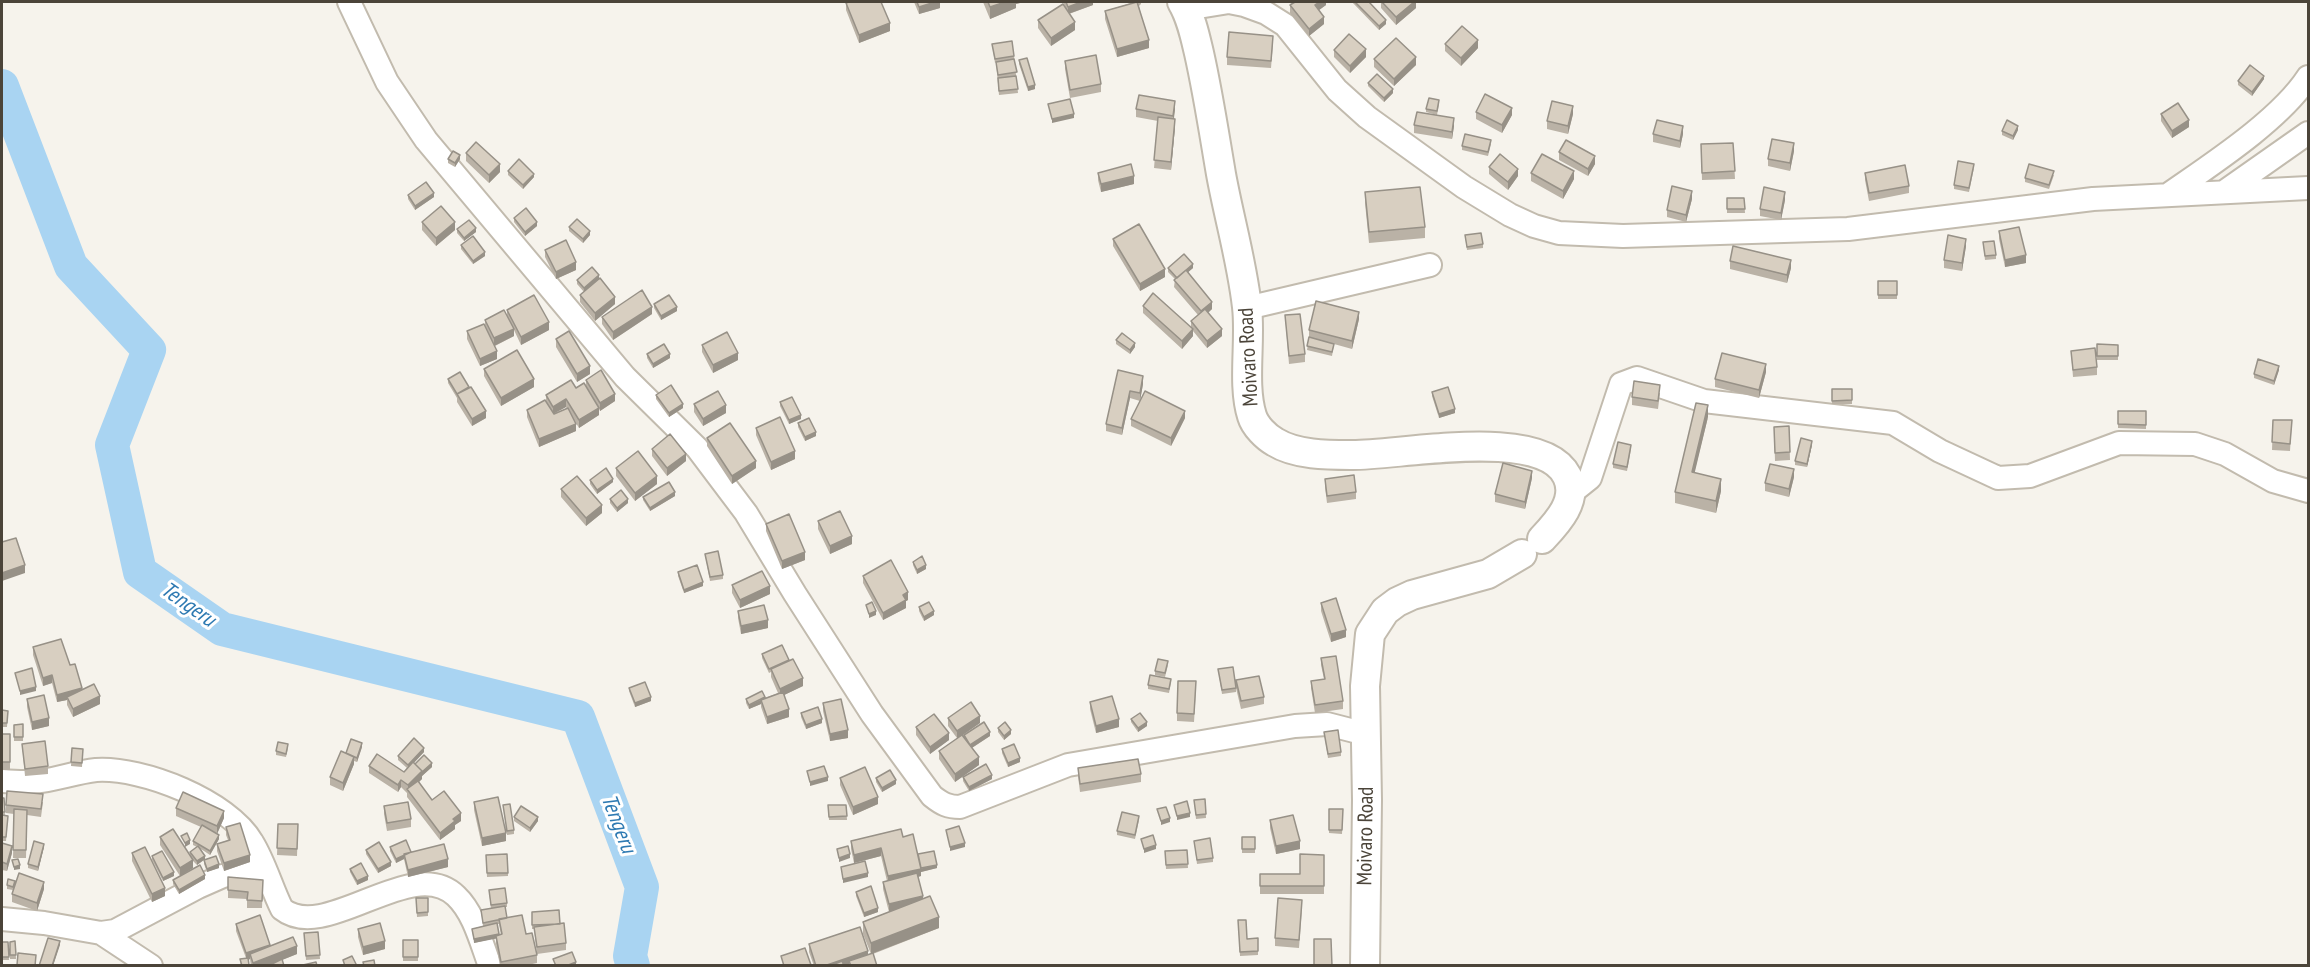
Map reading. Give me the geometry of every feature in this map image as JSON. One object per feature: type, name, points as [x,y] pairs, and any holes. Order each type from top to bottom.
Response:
[{"type":"street","points":[[349,2],[387,82],[426,140],[625,377],[697,447],[746,513],[872,714],[932,796],[940,802],[948,807],[960,807],[1068,765],[1295,726],[1326,724],[1366,734]]},
{"type":"street","points":[[1284,2],[1285,25]]},
{"type":"street","points":[[1184,5],[1236,4],[1266,13],[1285,25],[1337,90],[1367,117],[1464,187],[1510,215],[1534,226],[1559,233],[1623,236],[1848,229],[2033,206],[2169,194],[2308,188]]},
{"type":"street","name":"Moivaro Road","points":[[1184,5],[1206,86],[1247,308],[1248,398],[1252,418],[1261,430],[1276,443],[1294,450],[1322,454],[1353,456],[1457,447],[1508,448],[1552,459],[1564,469],[1570,482],[1570,494],[1559,520],[1532,546],[1488,574],[1412,595],[1385,611],[1370,634],[1366,658],[1365,966]]},
{"type":"street","points":[[2169,194],[2283,107],[2308,77]]},
{"type":"street","points":[[2224,192],[2308,133]]},
{"type":"street","points":[[1247,308],[1430,265]]},
{"type":"street","points":[[1570,494],[1590,478],[1621,384],[1637,378],[1704,401],[1893,423],[1940,452],[1998,478],[2030,477],[2119,443],[2195,444],[2225,454],[2273,481],[2308,491]]},
{"type":"street","points":[[2,780],[42,781],[98,770],[120,772],[163,782],[195,796],[241,826],[252,842],[282,909],[300,918],[325,915],[398,889],[421,885],[446,888],[456,896],[471,915],[490,966]]},
{"type":"street","points":[[2,919],[44,923],[101,933],[115,931],[169,900],[214,880],[263,866]]},
{"type":"street","points":[[101,933],[151,966]]},
{"type":"building","points":[[881,2],[890,23],[859,35],[846,3]]},
{"type":"building","points":[[917,2],[935,2],[919,7]]},
{"type":"building","points":[[988,2],[1005,2],[990,7]]},
{"type":"building","points":[[1066,2],[1081,2],[1068,7]]},
{"type":"building","points":[[1137,2],[1149,40],[1117,49],[1105,11]]},
{"type":"building","points":[[1295,2],[1320,2],[1315,5],[1324,17],[1309,29],[1290,5]]},
{"type":"building","points":[[1355,2],[1369,2],[1386,20],[1379,26]]},
{"type":"building","points":[[1382,2],[1414,2],[1396,17]]},
{"type":"building","points":[[1063,4],[1075,22],[1051,38],[1038,20]]},
{"type":"building","points":[[1462,26],[1478,40],[1461,58],[1445,44]]},
{"type":"building","points":[[1229,32],[1273,36],[1271,61],[1227,57]]},
{"type":"building","points":[[1349,34],[1366,49],[1350,66],[1334,50]]},
{"type":"building","points":[[1396,38],[1416,57],[1394,79],[1374,59]]},
{"type":"building","points":[[1012,41],[1014,56],[995,59],[992,44]]},
{"type":"building","points":[[1096,55],[1101,84],[1070,90],[1065,61]]},
{"type":"building","points":[[1027,58],[1035,85],[1028,87],[1019,60]]},
{"type":"building","points":[[1014,59],[1017,72],[998,75],[996,62]]},
{"type":"building","points":[[2250,65],[2264,76],[2252,92],[2238,81]]},
{"type":"building","points":[[1377,74],[1393,89],[1384,98],[1368,83]]},
{"type":"building","points":[[1016,76],[1018,89],[999,91],[998,78]]},
{"type":"building","points":[[1485,94],[1512,108],[1502,125],[1476,112]]},
{"type":"building","points":[[1139,95],[1175,101],[1173,116],[1136,109]]},
{"type":"building","points":[[1429,98],[1439,100],[1437,111],[1426,109]]},
{"type":"building","points":[[1070,99],[1074,114],[1052,119],[1048,104]]},
{"type":"building","points":[[1552,101],[1573,106],[1568,126],[1547,121]]},
{"type":"building","points":[[2178,103],[2189,120],[2172,131],[2161,114]]},
{"type":"building","points":[[1417,112],[1454,118],[1452,132],[1414,125]]},
{"type":"building","points":[[1158,117],[1175,119],[1171,162],[1154,160]]},
{"type":"building","points":[[1657,120],[1683,126],[1680,141],[1653,134]]},
{"type":"building","points":[[2007,120],[2018,126],[2013,136],[2002,131]]},
{"type":"building","points":[[1465,134],[1491,140],[1488,152],[1462,146]]},
{"type":"building","points":[[1772,139],[1794,143],[1790,163],[1768,159]]},
{"type":"building","points":[[1566,140],[1595,156],[1588,169],[1559,152]]},
{"type":"building","points":[[476,142],[500,164],[489,175],[466,153]]},
{"type":"building","points":[[1733,143],[1735,171],[1702,173],[1701,144]]},
{"type":"building","points":[[453,151],[460,155],[455,163],[448,159]]},
{"type":"building","points":[[1500,154],[1518,169],[1508,182],[1489,167]]},
{"type":"building","points":[[1542,154],[1574,171],[1563,191],[1531,173]]},
{"type":"building","points":[[519,159],[534,174],[523,185],[508,171]]},
{"type":"building","points":[[1958,161],[1974,164],[1969,188],[1954,185]]},
{"type":"building","points":[[1131,164],[1134,176],[1101,184],[1098,173]]},
{"type":"building","points":[[2029,164],[2054,171],[2049,185],[2025,178]]},
{"type":"building","points":[[1905,165],[1909,186],[1869,193],[1865,173]]},
{"type":"building","points":[[426,182],[434,193],[415,206],[408,195]]},
{"type":"building","points":[[1672,186],[1692,191],[1686,215],[1667,210]]},
{"type":"building","points":[[1420,187],[1425,227],[1369,232],[1365,192]]},
{"type":"building","points":[[1764,187],[1785,192],[1781,213],[1760,209]]},
{"type":"building","points":[[1727,198],[1744,198],[1745,209],[1727,209]]},
{"type":"building","points":[[441,206],[455,222],[436,238],[422,222]]},
{"type":"building","points":[[526,208],[537,222],[525,232],[514,218]]},
{"type":"building","points":[[577,219],[590,231],[583,239],[569,227]]},
{"type":"building","points":[[469,220],[476,228],[464,238],[457,229]]},
{"type":"building","points":[[1139,224],[1165,269],[1140,284],[1113,239]]},
{"type":"building","points":[[2019,227],[2026,255],[2005,260],[1999,231]]},
{"type":"building","points":[[1481,233],[1483,244],[1467,247],[1465,235]]},
{"type":"building","points":[[1948,235],[1966,239],[1962,263],[1944,260]]},
{"type":"building","points":[[473,236],[485,252],[473,261],[461,245]]},
{"type":"building","points":[[566,240],[576,262],[556,272],[545,250]]},
{"type":"building","points":[[1994,241],[1996,255],[1985,256],[1983,242]]},
{"type":"building","points":[[1733,246],[1791,260],[1787,275],[1730,261]]},
{"type":"building","points":[[1184,254],[1193,264],[1177,278],[1168,268]]},
{"type":"building","points":[[592,267],[599,275],[584,288],[577,280]]},
{"type":"building","points":[[1186,270],[1212,302],[1201,311],[1174,280]]},
{"type":"building","points":[[600,278],[615,297],[595,313],[580,295]]},
{"type":"building","points":[[1878,281],[1897,281],[1897,295],[1878,295]]},
{"type":"building","points":[[642,290],[652,307],[613,332],[602,317]]},
{"type":"building","points":[[1153,293],[1193,329],[1182,341],[1143,306]]},
{"type":"building","points":[[534,295],[549,322],[521,337],[507,310]]},
{"type":"building","points":[[669,295],[677,307],[661,316],[654,304]]},
{"type":"building","points":[[1316,301],[1359,312],[1352,341],[1309,330]]},
{"type":"building","points":[[1205,309],[1222,329],[1207,341],[1191,321]]},
{"type":"building","points":[[504,310],[514,329],[494,338],[485,320]]},
{"type":"building","points":[[1300,314],[1305,354],[1289,356],[1285,315]]},
{"type":"building","points":[[484,324],[497,351],[480,359],[467,331]]},
{"type":"building","points":[[569,331],[590,366],[577,374],[556,339]]},
{"type":"building","points":[[727,332],[738,353],[713,365],[702,345]]},
{"type":"building","points":[[1122,333],[1135,343],[1130,350],[1116,340]]},
{"type":"building","points":[[1309,337],[1334,344],[1332,352],[1307,346]]},
{"type":"building","points":[[664,344],[670,354],[653,364],[647,354]]},
{"type":"building","points":[[2097,344],[2118,345],[2118,356],[2097,356]]},
{"type":"building","points":[[2095,348],[2097,367],[2073,370],[2071,351]]},
{"type":"building","points":[[517,350],[534,379],[501,398],[484,369]]},
{"type":"building","points":[[1722,353],[1766,364],[1759,390],[1715,379]]},
{"type":"building","points":[[2258,359],[2279,366],[2274,381],[2254,374]]},
{"type":"building","points":[[601,370],[615,394],[600,403],[586,380]]},
{"type":"building","points":[[1118,370],[1143,376],[1140,393],[1130,391],[1122,428],[1106,424]]},
{"type":"building","points":[[460,372],[469,387],[457,394],[448,379]]},
{"type":"building","points":[[571,380],[576,388],[584,383],[599,408],[579,420],[566,399],[553,407],[546,395]]},
{"type":"building","points":[[1634,381],[1660,385],[1658,401],[1632,397]]},
{"type":"building","points":[[671,385],[683,404],[669,413],[656,395]]},
{"type":"building","points":[[471,387],[486,411],[472,419],[457,394]]},
{"type":"building","points":[[1448,387],[1455,409],[1439,414],[1432,392]]},
{"type":"building","points":[[1832,389],[1852,389],[1852,400],[1832,401]]},
{"type":"building","points":[[718,391],[726,405],[703,419],[694,404]]},
{"type":"building","points":[[1145,391],[1185,411],[1171,438],[1131,419]]},
{"type":"building","points":[[792,397],[801,415],[789,420],[780,402]]},
{"type":"building","points":[[545,400],[554,414],[568,408],[576,424],[539,439],[527,410]]},
{"type":"building","points":[[1696,403],[1708,405],[1692,472],[1721,479],[1716,501],[1675,492]]},
{"type":"building","points":[[2118,411],[2146,411],[2146,425],[2118,424]]},
{"type":"building","points":[[780,417],[795,451],[771,462],[756,428]]},
{"type":"building","points":[[809,418],[816,432],[805,437],[798,423]]},
{"type":"building","points":[[2273,420],[2292,420],[2290,444],[2272,442]]},
{"type":"building","points":[[730,423],[756,461],[732,476],[707,438]]},
{"type":"building","points":[[1789,426],[1790,452],[1775,453],[1774,427]]},
{"type":"building","points":[[670,434],[686,454],[667,468],[652,449]]},
{"type":"building","points":[[1801,438],[1812,441],[1807,464],[1795,461]]},
{"type":"building","points":[[1618,442],[1631,445],[1627,467],[1613,464]]},
{"type":"building","points":[[638,451],[657,476],[635,493],[616,468]]},
{"type":"building","points":[[1503,463],[1532,471],[1525,502],[1495,494]]},
{"type":"building","points":[[1770,464],[1794,469],[1789,489],[1765,483]]},
{"type":"building","points":[[606,468],[613,479],[597,490],[590,480]]},
{"type":"building","points":[[1354,475],[1356,492],[1327,496],[1325,479]]},
{"type":"building","points":[[577,476],[602,505],[586,518],[561,489]]},
{"type":"building","points":[[669,482],[675,492],[650,508],[643,497]]},
{"type":"building","points":[[621,490],[628,499],[617,508],[610,499]]},
{"type":"building","points":[[840,511],[852,536],[830,546],[818,521]]},
{"type":"building","points":[[789,514],[805,552],[782,561],[766,524]]},
{"type":"building","points":[[16,538],[25,565],[2,573],[2,542]]},
{"type":"building","points":[[718,551],[723,575],[710,577],[705,554]]},
{"type":"building","points":[[922,556],[926,565],[917,570],[913,562]]},
{"type":"building","points":[[891,560],[908,592],[903,595],[906,600],[883,613],[863,576]]},
{"type":"building","points":[[697,565],[703,582],[684,590],[678,572]]},
{"type":"building","points":[[762,571],[770,586],[740,600],[732,585]]},
{"type":"building","points":[[1336,598],[1346,630],[1331,634],[1321,603]]},
{"type":"building","points":[[872,602],[876,611],[869,614],[866,605]]},
{"type":"building","points":[[929,602],[934,611],[924,617],[919,607]]},
{"type":"building","points":[[764,605],[768,620],[741,626],[738,611]]},
{"type":"building","points":[[61,639],[70,665],[75,664],[82,688],[57,695],[52,675],[43,678],[33,647]]},
{"type":"building","points":[[782,645],[789,660],[769,669],[762,654]]},
{"type":"building","points":[[1336,656],[1343,701],[1315,705],[1311,681],[1325,679],[1321,658]]},
{"type":"building","points":[[793,659],[803,678],[780,689],[771,669]]},
{"type":"building","points":[[1158,659],[1168,661],[1165,673],[1155,671]]},
{"type":"building","points":[[1233,667],[1236,688],[1222,690],[1218,669]]},
{"type":"building","points":[[32,668],[36,687],[20,691],[15,673]]},
{"type":"building","points":[[1150,675],[1171,679],[1169,689],[1148,685]]},
{"type":"building","points":[[1259,676],[1264,697],[1241,701],[1236,680]]},
{"type":"building","points":[[1178,681],[1196,681],[1194,714],[1177,713]]},
{"type":"building","points":[[645,682],[651,697],[635,703],[629,688]]},
{"type":"building","points":[[94,684],[100,696],[73,709],[67,697]]},
{"type":"building","points":[[762,691],[765,697],[749,705],[746,699]]},
{"type":"building","points":[[783,692],[789,709],[767,717],[761,700]]},
{"type":"building","points":[[44,695],[49,718],[32,722],[27,699]]},
{"type":"building","points":[[1112,696],[1119,719],[1096,726],[1090,702]]},
{"type":"building","points":[[841,699],[848,730],[830,734],[823,703]]},
{"type":"building","points":[[971,702],[980,716],[957,731],[948,718]]},
{"type":"building","points":[[818,707],[822,719],[806,725],[801,713]]},
{"type":"building","points":[[2,710],[8,711],[7,723],[2,723]]},
{"type":"building","points":[[1140,713],[1147,722],[1138,728],[1131,719]]},
{"type":"building","points":[[934,714],[949,733],[930,747],[916,727]]},
{"type":"building","points":[[984,722],[990,732],[970,745],[964,735]]},
{"type":"building","points":[[1005,722],[1011,730],[1004,736],[998,728]]},
{"type":"building","points":[[23,724],[23,737],[14,737],[14,725]]},
{"type":"building","points":[[1338,730],[1341,752],[1328,754],[1324,732]]},
{"type":"building","points":[[2,734],[10,734],[10,762],[2,762]]},
{"type":"building","points":[[962,735],[979,757],[955,774],[939,751]]},
{"type":"building","points":[[414,738],[424,748],[408,765],[398,756]]},
{"type":"building","points":[[351,739],[362,743],[357,758],[346,753]]},
{"type":"building","points":[[45,741],[48,766],[25,769],[22,744]]},
{"type":"building","points":[[278,742],[288,744],[286,754],[276,751]]},
{"type":"building","points":[[1014,744],[1020,758],[1008,763],[1002,749]]},
{"type":"building","points":[[72,748],[83,749],[82,763],[71,762]]},
{"type":"building","points":[[341,751],[354,757],[343,783],[330,777]]},
{"type":"building","points":[[377,754],[404,772],[413,762],[422,771],[408,785],[401,780],[398,785],[369,766]]},
{"type":"building","points":[[424,755],[432,763],[422,772],[415,764]]},
{"type":"building","points":[[1138,759],[1141,774],[1080,784],[1078,768]]},
{"type":"building","points":[[986,764],[992,775],[969,787],[963,777]]},
{"type":"building","points":[[824,766],[828,777],[810,782],[807,771]]},
{"type":"building","points":[[865,767],[878,797],[853,807],[840,778]]},
{"type":"building","points":[[890,770],[896,780],[882,788],[876,778]]},
{"type":"building","points":[[418,781],[432,800],[444,791],[461,813],[440,833],[407,789]]},
{"type":"building","points":[[7,791],[43,794],[41,809],[6,805]]},
{"type":"building","points":[[183,792],[224,811],[217,826],[176,808]]},
{"type":"building","points":[[498,797],[506,833],[482,838],[474,802]]},
{"type":"building","points":[[2,798],[4,798],[5,812],[2,812]]},
{"type":"building","points":[[1205,799],[1206,814],[1196,815],[1194,800]]},
{"type":"building","points":[[1187,801],[1190,813],[1177,816],[1174,805]]},
{"type":"building","points":[[408,802],[411,819],[387,823],[384,806]]},
{"type":"building","points":[[510,804],[514,830],[507,831],[503,805]]},
{"type":"building","points":[[828,805],[846,805],[847,816],[829,817]]},
{"type":"building","points":[[521,806],[538,817],[530,828],[514,817]]},
{"type":"building","points":[[1166,807],[1170,818],[1161,821],[1157,809]]},
{"type":"building","points":[[14,809],[27,810],[26,850],[13,850]]},
{"type":"building","points":[[1329,809],[1343,809],[1342,830],[1329,830]]},
{"type":"building","points":[[1122,812],[1139,816],[1135,835],[1117,831]]},
{"type":"building","points":[[2,815],[8,816],[6,837],[2,837]]},
{"type":"building","points":[[1293,815],[1300,841],[1276,846],[1270,820]]},
{"type":"building","points":[[240,823],[250,855],[224,863],[217,844],[230,840],[226,827]]},
{"type":"building","points":[[278,824],[298,824],[297,849],[277,848]]},
{"type":"building","points":[[202,825],[219,835],[210,851],[193,841]]},
{"type":"building","points":[[959,826],[965,843],[950,847],[946,830]]},
{"type":"building","points":[[173,829],[193,860],[180,868],[160,837]]},
{"type":"building","points":[[901,829],[903,837],[913,834],[921,869],[888,876],[881,848],[854,855],[851,841]]},
{"type":"building","points":[[187,833],[190,840],[185,843],[181,836]]},
{"type":"building","points":[[1153,835],[1156,845],[1144,849],[1141,839]]},
{"type":"building","points":[[1242,837],[1255,837],[1255,849],[1242,849]]},
{"type":"building","points":[[1210,838],[1213,858],[1197,860],[1194,841]]},
{"type":"building","points":[[406,840],[411,852],[396,859],[390,847]]},
{"type":"building","points":[[34,841],[44,844],[38,867],[28,864]]},
{"type":"building","points":[[379,842],[391,862],[378,869],[366,850]]},
{"type":"building","points":[[2,843],[12,846],[7,864],[2,862]]},
{"type":"building","points":[[444,844],[448,859],[408,870],[404,854]]},
{"type":"building","points":[[198,846],[205,856],[197,861],[190,852]]},
{"type":"building","points":[[848,846],[850,854],[839,858],[837,849]]},
{"type":"building","points":[[145,847],[165,888],[152,894],[132,853]]},
{"type":"building","points":[[1187,850],[1188,864],[1166,865],[1165,851]]},
{"type":"building","points":[[162,851],[174,872],[163,878],[152,856]]},
{"type":"building","points":[[934,851],[937,865],[921,868],[918,854]]},
{"type":"building","points":[[507,854],[508,873],[487,873],[486,855]]},
{"type":"building","points":[[1300,854],[1324,855],[1324,886],[1260,886],[1260,874],[1300,874]]},
{"type":"building","points":[[216,856],[219,864],[207,869],[204,860]]},
{"type":"building","points":[[18,859],[20,865],[14,867],[12,860]]},
{"type":"building","points":[[865,861],[868,873],[843,879],[841,867]]},
{"type":"building","points":[[361,863],[368,876],[357,881],[350,869]]},
{"type":"building","points":[[200,865],[205,875],[179,890],[173,880]]},
{"type":"building","points":[[19,873],[44,882],[37,903],[12,894]]},
{"type":"building","points":[[917,873],[923,896],[889,904],[883,882]]},
{"type":"building","points":[[228,877],[263,880],[262,901],[247,900],[248,892],[228,890]]},
{"type":"building","points":[[8,879],[15,881],[13,887],[7,885]]},
{"type":"building","points":[[871,886],[878,908],[864,913],[856,892]]},
{"type":"building","points":[[505,888],[507,903],[491,905],[489,890]]},
{"type":"building","points":[[930,896],[939,917],[871,943],[863,922]]},
{"type":"building","points":[[416,898],[428,898],[428,912],[417,913]]},
{"type":"building","points":[[1278,898],[1302,900],[1299,940],[1275,938]]},
{"type":"building","points":[[505,906],[507,918],[483,923],[481,910]]},
{"type":"building","points":[[559,910],[560,924],[532,925],[532,912]]},
{"type":"building","points":[[260,915],[270,945],[246,953],[236,924]]},
{"type":"building","points":[[522,915],[526,934],[532,933],[537,955],[501,962],[496,936],[502,934],[499,919]]},
{"type":"building","points":[[1238,920],[1246,920],[1247,939],[1258,938],[1258,951],[1240,952]]},
{"type":"building","points":[[380,923],[385,941],[363,947],[358,929]]},
{"type":"building","points":[[497,923],[499,934],[474,939],[472,929]]},
{"type":"building","points":[[564,923],[566,943],[537,947],[534,927]]},
{"type":"building","points":[[860,927],[868,951],[824,966],[816,966],[809,944]]},
{"type":"building","points":[[318,932],[320,955],[306,956],[304,933]]},
{"type":"building","points":[[293,937],[297,946],[253,963],[250,954]]},
{"type":"building","points":[[48,938],[60,941],[52,966],[39,966]]},
{"type":"building","points":[[1314,939],[1331,939],[1332,966],[1314,966]]},
{"type":"building","points":[[403,940],[418,940],[418,957],[403,957]]},
{"type":"building","points":[[15,941],[16,955],[10,955],[10,942]]},
{"type":"building","points":[[2,942],[8,942],[9,957],[2,957]]},
{"type":"building","points":[[805,948],[811,965],[784,966],[781,956]]},
{"type":"building","points":[[572,952],[576,962],[566,966],[556,966],[553,959]]},
{"type":"building","points":[[18,953],[36,955],[35,966],[17,965]]},
{"type":"building","points":[[873,953],[877,966],[851,966],[849,961]]},
{"type":"building","points":[[352,956],[357,966],[345,966],[343,960]]},
{"type":"building","points":[[248,958],[249,965],[242,966],[240,959]]},
{"type":"building","points":[[282,959],[284,966],[268,966]]},
{"type":"building","points":[[374,960],[375,966],[364,966],[363,962]]},
{"type":"building","points":[[842,961],[844,966],[830,966]]},
{"type":"building","points":[[316,962],[317,966],[303,966],[303,965]]},
{"type":"waterway","name":"Tengeru","points":[[2,86],[71,266],[149,350],[112,445],[140,572],[222,629],[578,717],[642,887],[630,956],[633,966]]}]
